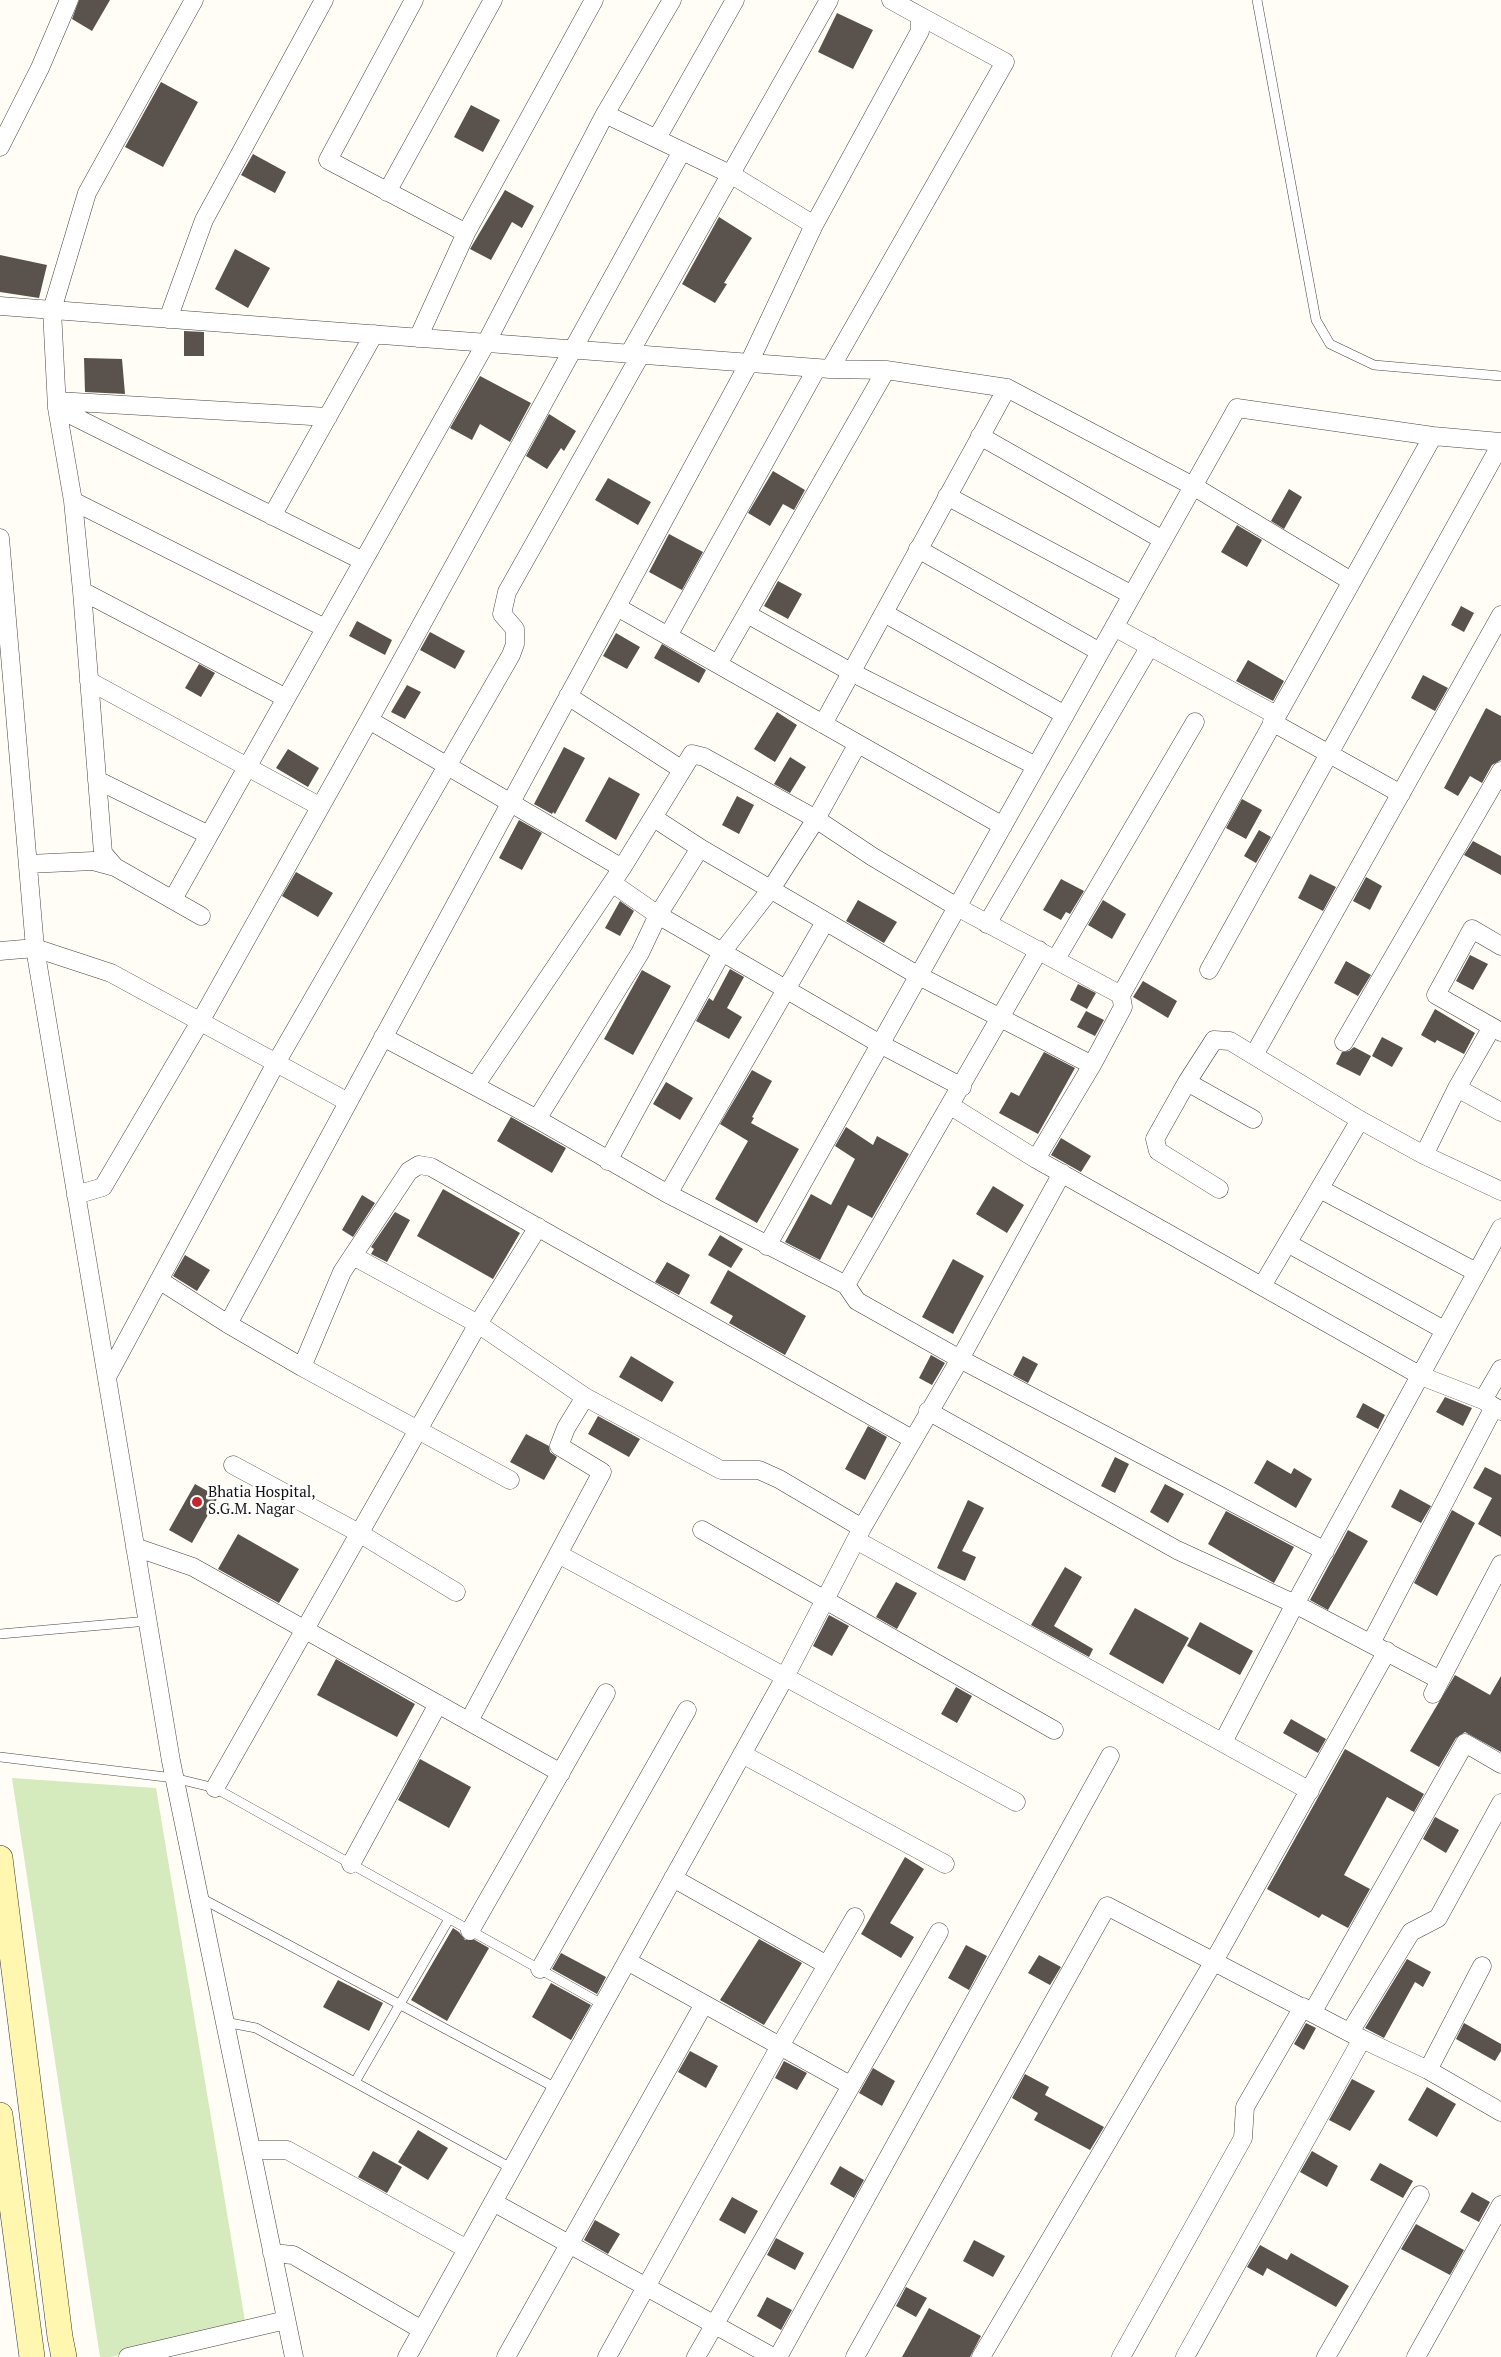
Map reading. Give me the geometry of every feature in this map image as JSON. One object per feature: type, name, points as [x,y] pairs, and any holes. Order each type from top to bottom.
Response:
[{"type":"street","points":[[115,867],[103,853],[73,501],[57,404],[52,310],[86,193],[194,0]]},
{"type":"street","points":[[168,319],[204,220],[324,0]]},
{"type":"street","points":[[414,0],[328,160],[466,233]]},
{"type":"street","points":[[387,192],[493,0]]},
{"type":"street","points":[[418,338],[466,233],[594,0]]},
{"type":"street","points":[[657,138],[735,0]]},
{"type":"street","points":[[107,1377],[276,1063],[516,644],[516,629],[502,614],[507,592],[732,175],[829,0]]},
{"type":"street","points":[[668,636],[1005,62],[891,0]]},
{"type":"street","points":[[0,147],[40,68],[66,1]]},
{"type":"street","points":[[173,899],[486,343],[605,114],[666,2]]},
{"type":"street","points":[[228,1324],[750,362],[814,225],[920,31],[920,16]]},
{"type":"street","points":[[605,114],[732,175],[814,225]]},
{"type":"street","points":[[76,1195],[103,1187],[201,1020],[319,806],[369,720],[682,150]]},
{"type":"street","points":[[0,306],[824,368],[886,370],[1007,388],[1194,486],[1351,581]]},
{"type":"street","points":[[272,516],[374,334]]},
{"type":"street","points":[[718,664],[886,370]]},
{"type":"street","points":[[823,724],[1007,388]]},
{"type":"street","points":[[57,404],[328,417]]},
{"type":"street","points":[[57,404],[362,562]]},
{"type":"street","points":[[767,1246],[1237,408],[1433,436],[1501,443],[1209,970]]},
{"type":"street","points":[[980,436],[1163,540]]},
{"type":"street","points":[[1036,1159],[1092,1065],[1123,1007],[1121,994],[1433,436]]},
{"type":"street","points":[[947,496],[1132,595]]},
{"type":"street","points":[[73,501],[325,628]]},
{"type":"street","points":[[0,538],[35,948],[174,1778],[294,2357]]},
{"type":"street","points":[[918,549],[1100,652]]},
{"type":"street","points":[[82,592],[286,698]]},
{"type":"street","points":[[617,607],[1003,826]]},
{"type":"street","points":[[884,613],[1065,715]]},
{"type":"street","points":[[747,614],[851,672],[1036,766]]},
{"type":"street","points":[[1254,1055],[1501,615]]},
{"type":"street","points":[[1114,627],[1150,646],[1274,719],[1329,754],[1401,794]]},
{"type":"street","points":[[987,924],[1150,646]]},
{"type":"street","points":[[89,681],[319,806]]},
{"type":"street","points":[[568,696],[681,770]]},
{"type":"street","points":[[369,720],[622,868]]},
{"type":"street","points":[[1056,959],[1195,722]]},
{"type":"street","points":[[608,1161],[722,952],[771,889],[816,820],[858,745]]},
{"type":"street","points":[[474,1086],[622,868],[692,754],[704,757],[816,820],[873,857],[987,924],[1121,994]]},
{"type":"street","points":[[1344,1042],[1501,771]]},
{"type":"street","points":[[97,780],[209,835]]},
{"type":"street","points":[[654,818],[700,848],[918,976],[1092,1065]]},
{"type":"street","points":[[537,1120],[640,953],[658,915],[700,848]]},
{"type":"street","points":[[28,864],[94,861],[115,867],[201,916]]},
{"type":"street","points":[[612,883],[658,915],[880,1044],[962,1087]]},
{"type":"street","points":[[668,1194],[825,922]]},
{"type":"street","points":[[1424,1155],[1456,1088],[1496,1029],[1436,995],[1472,929],[1501,946]]},
{"type":"street","points":[[0,951],[35,948],[111,973],[201,1020],[348,1102]]},
{"type":"street","points":[[846,1285],[962,1087],[1039,950]]},
{"type":"street","points":[[383,1037],[537,1120],[668,1194],[846,1285],[857,1301],[960,1359],[1325,1551]]},
{"type":"street","points":[[1219,1189],[1158,1151],[1155,1139],[1187,1082],[1214,1040],[1230,1041],[1360,1120],[1424,1155],[1501,1191]]},
{"type":"street","points":[[1187,1082],[1253,1119]]},
{"type":"street","points":[[1456,1088],[1501,1112]]},
{"type":"street","points":[[951,1106],[1036,1159],[1421,1376],[1493,1406]]},
{"type":"street","points":[[1262,1286],[1289,1244],[1360,1120]]},
{"type":"street","points":[[302,1367],[342,1272],[409,1171],[419,1164],[431,1167],[912,1439]]},
{"type":"street","points":[[407,2357],[742,1754],[859,1534],[928,1411],[960,1359],[1062,1173]]},
{"type":"street","points":[[1320,1189],[1476,1272]]},
{"type":"street","points":[[215,1788],[478,1324],[538,1227]]},
{"type":"street","points":[[1223,1742],[1295,1604],[1501,1228]]},
{"type":"street","points":[[1289,1244],[1444,1330]]},
{"type":"street","points":[[353,1256],[478,1324],[585,1397],[721,1470],[759,1470],[779,1479],[859,1534],[1310,1791]]},
{"type":"street","points":[[159,1280],[228,1324],[302,1367],[510,1480]]},
{"type":"street","points":[[1371,1643],[1493,1406],[1501,1369]]},
{"type":"street","points":[[469,1722],[560,1555],[602,1472],[559,1446],[566,1428],[585,1397]]},
{"type":"street","points":[[928,1411],[1177,1550],[1295,1604],[1386,1651],[1437,1687],[1501,1564]]},
{"type":"street","points":[[233,1465],[359,1533],[456,1592]]},
{"type":"street","points":[[702,1530],[1054,1730]]},
{"type":"street","points":[[135,1547],[193,1567],[561,1772]]},
{"type":"street","points":[[560,1555],[1016,1802]]},
{"type":"street","points":[[981,2357],[1214,1961],[1386,1651]]},
{"type":"street","points":[[470,1931],[606,1694]]},
{"type":"street","points":[[350,1864],[438,1704]]},
{"type":"street","points":[[540,1969],[687,1710]]},
{"type":"street","points":[[1121,2357],[1243,2138],[1245,2107],[1308,2010],[1465,1744],[1501,1764]]},
{"type":"street","points":[[742,1754],[945,1864]]},
{"type":"street","points":[[778,2357],[1110,1756]]},
{"type":"street","points":[[1184,2357],[1411,1932],[1438,1918],[1501,1803]]},
{"type":"street","points":[[0,1858],[64,2357]]},
{"type":"street","points":[[673,1878],[827,1965]]},
{"type":"street","points":[[855,2357],[1107,1906],[1356,2036],[1428,2070],[1501,2112]]},
{"type":"street","points":[[606,2357],[780,2046],[855,1917]]},
{"type":"street","points":[[696,2357],[939,1932]]},
{"type":"street","points":[[627,1961],[850,2086]]},
{"type":"street","points":[[1428,2070],[1482,1966]]},
{"type":"street","points":[[506,2357],[704,2004]]},
{"type":"street","points":[[0,2115],[32,2357]]},
{"type":"street","points":[[251,2150],[287,2150],[466,2250]]},
{"type":"street","points":[[1326,2357],[1420,2195]]},
{"type":"street","points":[[493,2202],[773,2357]]},
{"type":"street","points":[[1416,2357],[1501,2205]]},
{"type":"street","points":[[272,2253],[293,2255],[422,2330]]},
{"type":"street","points":[[128,2357],[286,2320]]},
{"type":"lane","points":[[1257,0],[1316,320],[1330,344],[1374,365],[1501,376]]},
{"type":"lane","points":[[0,1634],[148,1621]]},
{"type":"lane","points":[[0,1757],[174,1778],[215,1788],[602,2004]]},
{"type":"lane","points":[[199,1897],[556,2088]]},
{"type":"lane","points":[[355,2082],[449,1919]]},
{"type":"lane","points":[[225,2022],[256,2028],[511,2168]]},
{"type":"green space","points":[[12,1778],[156,1788],[246,2327],[110,2357],[100,2357]]},
{"type":"building","points":[[79,0],[110,0],[92,31],[72,19]]},
{"type":"building","points":[[837,13],[873,30],[853,69],[818,52]]},
{"type":"building","points":[[161,82],[198,102],[163,167],[125,147]]},
{"type":"building","points":[[471,105],[500,120],[483,152],[454,137]]},
{"type":"building","points":[[253,154],[286,172],[275,193],[241,175]]},
{"type":"building","points":[[505,190],[534,206],[522,228],[512,222],[491,260],[470,249]]},
{"type":"building","points":[[719,217],[752,238],[724,283],[727,284],[715,303],[682,284]]},
{"type":"building","points":[[235,249],[270,268],[248,308],[215,289]]},
{"type":"building","points":[[0,255],[47,265],[39,298],[0,292]]},
{"type":"building","points":[[184,331],[204,332],[204,356],[184,356]]},
{"type":"building","points":[[84,358],[122,359],[125,394],[85,392]]},
{"type":"building","points":[[480,376],[531,403],[510,442],[480,424],[472,440],[450,428]]},
{"type":"building","points":[[549,414],[576,431],[564,451],[561,448],[547,469],[526,456]]},
{"type":"building","points":[[773,471],[805,490],[794,510],[783,504],[770,526],[748,513]]},
{"type":"building","points":[[608,478],[651,502],[638,525],[595,500]]},
{"type":"building","points":[[1289,489],[1302,497],[1284,529],[1271,521]]},
{"type":"building","points":[[1237,525],[1262,540],[1247,567],[1221,552]]},
{"type":"building","points":[[669,534],[703,552],[682,590],[649,572]]},
{"type":"building","points":[[778,581],[802,594],[788,619],[764,606]]},
{"type":"building","points":[[1461,606],[1474,613],[1464,632],[1451,625]]},
{"type":"building","points":[[357,621],[392,640],[385,655],[349,636]]},
{"type":"building","points":[[430,632],[465,651],[455,669],[420,650]]},
{"type":"building","points":[[616,633],[640,647],[627,669],[603,656]]},
{"type":"building","points":[[662,644],[706,670],[699,683],[654,658]]},
{"type":"building","points":[[1248,660],[1284,681],[1273,701],[1236,681]]},
{"type":"building","points":[[199,664],[215,673],[201,697],[185,688]]},
{"type":"building","points":[[1423,675],[1448,688],[1435,711],[1411,698]]},
{"type":"building","points":[[407,685],[421,692],[405,719],[391,712]]},
{"type":"building","points":[[1486,708],[1501,716],[1501,760],[1492,765],[1482,783],[1470,776],[1458,796],[1444,788]]},
{"type":"building","points":[[777,712],[797,725],[775,762],[754,749]]},
{"type":"building","points":[[564,747],[585,758],[555,814],[553,812],[552,814],[534,804]]},
{"type":"building","points":[[288,749],[319,768],[308,787],[276,768]]},
{"type":"building","points":[[790,757],[806,767],[790,793],[774,784]]},
{"type":"building","points":[[609,777],[640,794],[616,840],[585,821]]},
{"type":"building","points":[[737,796],[754,805],[739,834],[722,825]]},
{"type":"building","points":[[1242,799],[1262,810],[1246,839],[1226,828]]},
{"type":"building","points":[[519,820],[542,833],[522,870],[499,858]]},
{"type":"building","points":[[1259,830],[1271,837],[1256,863],[1244,856]]},
{"type":"building","points":[[1473,841],[1501,856],[1501,875],[1464,855]]},
{"type":"building","points":[[296,872],[333,893],[318,917],[282,896]]},
{"type":"building","points":[[1310,874],[1336,887],[1323,911],[1298,898]]},
{"type":"building","points":[[1366,877],[1382,886],[1370,910],[1353,901]]},
{"type":"building","points":[[1061,879],[1084,891],[1070,914],[1066,912],[1061,920],[1043,910]]},
{"type":"building","points":[[858,900],[897,922],[884,943],[846,921]]},
{"type":"building","points":[[1103,900],[1126,914],[1112,939],[1088,925]]},
{"type":"building","points":[[620,901],[634,911],[620,936],[605,928]]},
{"type":"building","points":[[1470,955],[1488,964],[1473,990],[1456,981]]},
{"type":"building","points":[[1346,961],[1371,975],[1358,996],[1334,983]]},
{"type":"building","points":[[730,969],[744,977],[727,1008],[742,1017],[729,1039],[696,1021],[709,998],[713,1001]]},
{"type":"building","points":[[642,970],[671,986],[633,1055],[604,1039]]},
{"type":"building","points":[[1143,981],[1177,1001],[1168,1018],[1133,997]]},
{"type":"building","points":[[1078,984],[1096,993],[1087,1009],[1070,1000]]},
{"type":"building","points":[[1435,1009],[1475,1033],[1464,1054],[1437,1040],[1435,1043],[1421,1035]]},
{"type":"building","points":[[1086,1011],[1104,1020],[1095,1036],[1077,1027]]},
{"type":"building","points":[[1382,1037],[1403,1048],[1392,1067],[1372,1056]]},
{"type":"building","points":[[1354,1047],[1371,1056],[1360,1076],[1336,1064],[1342,1052],[1349,1051]]},
{"type":"building","points":[[1044,1052],[1075,1068],[1038,1134],[999,1113],[1011,1092],[1019,1096]]},
{"type":"building","points":[[752,1070],[772,1081],[752,1117],[754,1118],[751,1123],[799,1149],[757,1223],[715,1199],[748,1141],[720,1124]]},
{"type":"building","points":[[666,1082],[693,1098],[680,1120],[653,1104]]},
{"type":"building","points":[[511,1117],[566,1148],[552,1173],[497,1141]]},
{"type":"building","points":[[846,1127],[873,1145],[877,1136],[909,1154],[872,1218],[848,1205],[820,1260],[785,1242],[811,1194],[831,1205],[855,1159],[835,1146]]},
{"type":"building","points":[[1061,1138],[1091,1156],[1081,1172],[1051,1155]]},
{"type":"building","points":[[993,1186],[1024,1205],[1007,1233],[976,1214]]},
{"type":"building","points":[[443,1189],[520,1233],[493,1279],[417,1236]]},
{"type":"building","points":[[362,1195],[375,1203],[353,1237],[342,1230]]},
{"type":"building","points":[[395,1212],[410,1220],[387,1262],[371,1254],[374,1249],[371,1247]]},
{"type":"building","points":[[720,1235],[743,1249],[731,1268],[708,1255]]},
{"type":"building","points":[[185,1255],[210,1270],[197,1291],[173,1276]]},
{"type":"building","points":[[953,1259],[984,1276],[953,1334],[922,1317]]},
{"type":"building","points":[[667,1262],[690,1275],[679,1295],[655,1282]]},
{"type":"building","points":[[728,1270],[806,1316],[785,1355],[729,1323],[733,1316],[710,1303]]},
{"type":"building","points":[[931,1355],[945,1363],[932,1385],[919,1378]]},
{"type":"building","points":[[631,1356],[674,1382],[662,1402],[619,1377]]},
{"type":"building","points":[[1023,1356],[1038,1364],[1028,1383],[1013,1375]]},
{"type":"building","points":[[1445,1397],[1472,1408],[1463,1426],[1436,1412]]},
{"type":"building","points":[[1363,1403],[1385,1415],[1378,1429],[1356,1417]]},
{"type":"building","points":[[598,1416],[640,1439],[629,1457],[588,1434]]},
{"type":"building","points":[[868,1426],[887,1437],[865,1480],[845,1469]]},
{"type":"building","points":[[526,1434],[549,1446],[550,1452],[557,1457],[544,1480],[510,1462]]},
{"type":"building","points":[[1115,1457],[1129,1464],[1115,1493],[1101,1486]]},
{"type":"building","points":[[1267,1460],[1291,1474],[1294,1468],[1312,1479],[1296,1508],[1254,1483]]},
{"type":"building","points":[[1485,1467],[1501,1475],[1501,1537],[1478,1524],[1492,1498],[1473,1488]]},
{"type":"building","points":[[195,1484],[218,1497],[192,1543],[169,1530]]},
{"type":"building","points":[[1165,1484],[1184,1494],[1168,1523],[1150,1512]]},
{"type":"building","points":[[1400,1489],[1431,1506],[1421,1523],[1391,1507]]},
{"type":"building","points":[[968,1500],[984,1508],[962,1551],[976,1557],[965,1581],[937,1568]]},
{"type":"building","points":[[1452,1510],[1475,1523],[1437,1596],[1414,1583]]},
{"type":"building","points":[[1226,1511],[1294,1547],[1274,1583],[1208,1544]]},
{"type":"building","points":[[1348,1530],[1368,1541],[1328,1610],[1310,1600]]},
{"type":"building","points":[[238,1534],[299,1569],[279,1603],[218,1569]]},
{"type":"building","points":[[1065,1567],[1082,1577],[1054,1626],[1093,1649],[1089,1657],[1031,1625]]},
{"type":"building","points":[[896,1582],[917,1593],[897,1629],[876,1617]]},
{"type":"building","points":[[1135,1608],[1189,1638],[1163,1684],[1109,1654]]},
{"type":"building","points":[[829,1615],[849,1626],[832,1656],[813,1646]]},
{"type":"building","points":[[1200,1622],[1253,1651],[1240,1675],[1187,1646]]},
{"type":"building","points":[[336,1659],[415,1704],[397,1737],[317,1695]]},
{"type":"building","points":[[1455,1675],[1490,1695],[1501,1676],[1501,1752],[1465,1732],[1456,1738],[1439,1767],[1410,1751]]},
{"type":"building","points":[[956,1687],[972,1696],[957,1723],[941,1714]]},
{"type":"building","points":[[1291,1719],[1326,1739],[1318,1753],[1283,1733]]},
{"type":"building","points":[[1345,1749],[1424,1794],[1414,1812],[1387,1797],[1344,1875],[1370,1889],[1348,1928],[1322,1914],[1319,1918],[1267,1889]]},
{"type":"building","points":[[420,1759],[471,1787],[449,1828],[398,1800]]},
{"type":"building","points":[[1435,1817],[1459,1830],[1446,1853],[1423,1839]]},
{"type":"building","points":[[905,1857],[924,1869],[890,1923],[914,1937],[901,1958],[861,1934]]},
{"type":"building","points":[[453,1928],[465,1940],[475,1940],[489,1948],[447,2021],[411,2000]]},
{"type":"building","points":[[759,1939],[802,1963],[764,2025],[720,2000]]},
{"type":"building","points":[[966,1945],[987,1956],[969,1990],[948,1978]]},
{"type":"building","points":[[561,1953],[606,1977],[597,1994],[552,1969]]},
{"type":"building","points":[[1039,1955],[1061,1967],[1050,1985],[1028,1973]]},
{"type":"building","points":[[1407,1959],[1431,1972],[1423,1987],[1415,1982],[1384,2038],[1365,2028]]},
{"type":"building","points":[[338,1980],[383,2003],[369,2031],[323,2007]]},
{"type":"building","points":[[551,1983],[591,2005],[571,2040],[532,2017]]},
{"type":"building","points":[[1306,2023],[1316,2028],[1304,2050],[1294,2044]]},
{"type":"building","points":[[1464,2023],[1501,2044],[1501,2051],[1495,2061],[1456,2039]]},
{"type":"building","points":[[690,2051],[718,2066],[706,2088],[678,2072]]},
{"type":"building","points":[[784,2061],[807,2073],[797,2090],[775,2078]]},
{"type":"building","points":[[873,2068],[895,2081],[882,2106],[859,2093]]},
{"type":"building","points":[[1025,2074],[1049,2087],[1045,2095],[1104,2127],[1090,2150],[1034,2120],[1038,2113],[1012,2098]]},
{"type":"building","points":[[1352,2079],[1375,2091],[1350,2131],[1329,2120]]},
{"type":"building","points":[[1427,2087],[1456,2104],[1437,2137],[1408,2120]]},
{"type":"building","points":[[418,2130],[448,2148],[428,2180],[398,2162]]},
{"type":"building","points":[[373,2151],[402,2167],[387,2193],[358,2177]]},
{"type":"building","points":[[1312,2151],[1338,2166],[1327,2187],[1300,2172]]},
{"type":"building","points":[[1380,2163],[1413,2181],[1403,2198],[1370,2180]]},
{"type":"building","points":[[840,2166],[864,2180],[854,2198],[830,2184]]},
{"type":"building","points":[[1472,2192],[1490,2202],[1479,2222],[1460,2212]]},
{"type":"building","points":[[732,2197],[758,2211],[745,2234],[719,2220]]},
{"type":"building","points":[[595,2220],[620,2234],[608,2254],[584,2240]]},
{"type":"building","points":[[1416,2224],[1464,2250],[1450,2275],[1401,2249]]},
{"type":"building","points":[[776,2238],[804,2253],[795,2270],[767,2255]]},
{"type":"building","points":[[974,2240],[1005,2256],[993,2277],[963,2261]]},
{"type":"building","points":[[1260,2245],[1287,2260],[1291,2253],[1349,2286],[1336,2307],[1267,2268],[1263,2276],[1247,2267]]},
{"type":"building","points":[[906,2287],[927,2298],[916,2317],[896,2306]]},
{"type":"building","points":[[767,2297],[792,2310],[781,2330],[757,2316]]},
{"type":"building","points":[[929,2308],[981,2336],[970,2357],[902,2357]]},
{"type":"place","name":"Bhatia Hospital, S.G.M. Nagar","points":[[197,1502]]}]
